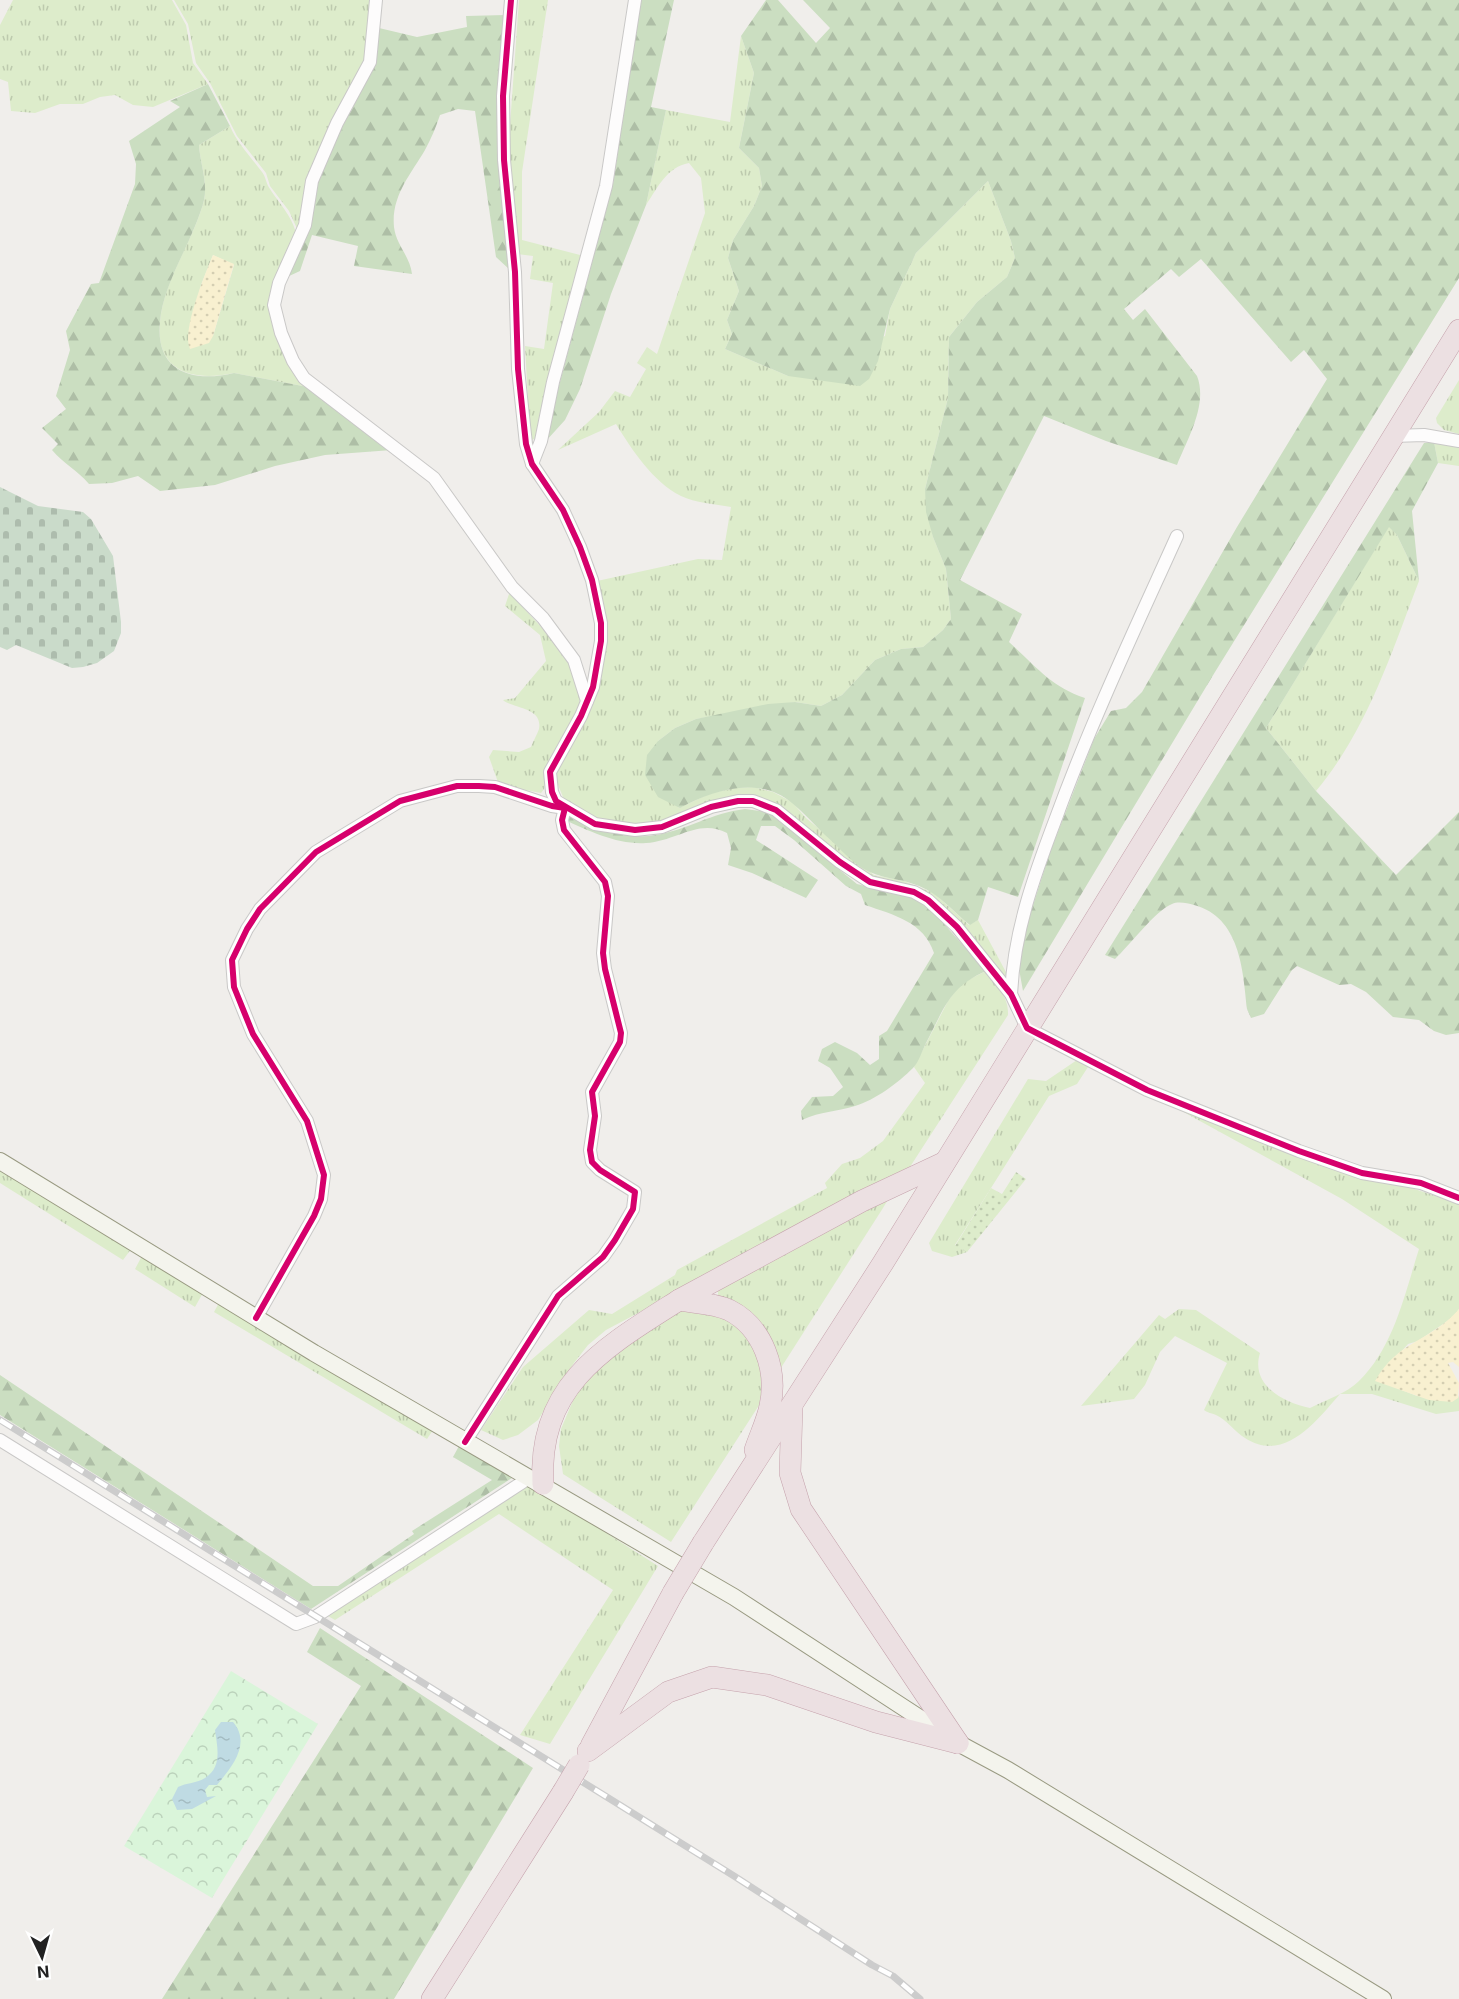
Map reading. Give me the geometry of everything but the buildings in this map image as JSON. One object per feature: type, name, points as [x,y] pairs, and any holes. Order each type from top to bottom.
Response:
[{"type":"highway","points":[[432,1999],[584,1758],[673,1593],[703,1543],[792,1408],[1459,330]]},
{"type":"highway","points":[[536,1481],[546,1434],[557,1404],[572,1380],[592,1359],[620,1337],[679,1300],[862,1201],[943,1163]]},
{"type":"highway","points":[[679,1300],[728,1310],[749,1326],[765,1350],[772,1380],[770,1405],[746,1476]]},
{"type":"highway","points":[[792,1408],[790,1473],[801,1509],[958,1743]]},
{"type":"highway","points":[[584,1758],[668,1692],[712,1677],[767,1685],[876,1722],[958,1743]]},
{"type":"main road","points":[[0,1161],[256,1318],[734,1597],[958,1743],[1017,1776],[1383,1999]]},
{"type":"street","points":[[376,0],[370,62],[337,123],[312,181],[305,225],[279,283],[274,304],[275,318],[293,361],[304,378],[434,478],[512,587],[543,618],[574,660],[587,701]]},
{"type":"street","points":[[511,0],[503,96],[504,160],[515,272],[518,369],[526,444],[532,464],[567,520],[592,580],[598,604],[601,642],[593,687],[550,772],[552,792],[565,808],[595,824],[635,830],[663,827],[725,803],[753,801],[766,805],[792,820],[840,862],[870,882],[914,892],[928,900],[957,927],[1011,994],[1027,1028],[1147,1090],[1310,1155],[1362,1173],[1420,1183],[1459,1198]]},
{"type":"street","points":[[532,464],[541,441],[553,382],[606,186],[635,0]]},
{"type":"street","points":[[1393,436],[1424,435],[1459,441]]},
{"type":"street","points":[[1011,994],[1015,943],[1030,886],[1083,743],[1177,536]]},
{"type":"street","points":[[256,1318],[314,1216],[321,1199],[324,1175],[307,1121],[253,1034],[238,1001],[231,973],[237,945],[260,909],[316,852],[400,801],[457,786],[479,786],[495,787],[552,807],[565,808]]},
{"type":"street","points":[[465,1442],[558,1296],[603,1257],[630,1216],[634,1202],[635,1192],[600,1170],[592,1162],[590,1150],[595,1116],[592,1092],[620,1042],[621,1033],[603,953],[608,896],[604,882],[564,830],[562,820],[565,808]]},
{"type":"street","points":[[0,1440],[296,1624],[315,1617],[536,1481]]},
{"type":"green space","points":[[13,0],[172,0],[186,25],[193,63],[208,84],[153,107],[133,105],[115,95],[100,97],[83,104],[60,104],[35,113],[11,111],[8,82],[0,79],[0,25]]},
{"type":"green space","points":[[174,0],[374,0],[370,55],[299,233],[289,211],[270,186],[266,173],[237,136],[210,83],[196,63],[188,24]]},
{"type":"green space","points":[[519,0],[548,0],[522,172],[522,240],[584,256],[536,438],[532,440],[525,346],[544,349],[553,283],[530,279],[533,256],[517,254],[509,139]]},
{"type":"green space","points":[[641,0],[674,0],[651,107],[666,110],[646,205],[611,294],[580,389],[565,420],[546,441],[613,184]]},
{"type":"green space","points":[[766,0],[778,0],[816,43],[830,28],[803,0],[1459,0],[1459,278],[1215,672],[1023,991],[1019,969],[1021,943],[1049,855],[1094,739],[1111,711],[1126,708],[1142,692],[1237,527],[1327,379],[1304,350],[1291,362],[1201,259],[1179,277],[1171,269],[1124,309],[1133,320],[1145,309],[1197,376],[1200,387],[1198,409],[1177,465],[1106,441],[1044,416],[960,580],[1022,614],[1009,642],[1062,688],[1085,698],[1018,897],[988,887],[978,920],[970,925],[927,889],[862,868],[792,803],[779,794],[765,789],[736,788],[693,801],[680,808],[658,797],[645,775],[647,755],[658,741],[675,728],[696,719],[768,704],[795,702],[821,706],[842,695],[875,660],[901,649],[923,647],[943,630],[951,619],[946,569],[926,512],[925,489],[948,398],[949,337],[977,302],[1007,277],[1015,258],[1011,241],[988,181],[916,253],[890,309],[878,361],[869,379],[860,386],[788,376],[725,349],[732,334],[727,320],[739,291],[728,258],[733,240],[754,206],[762,186],[759,168],[739,148],[754,73],[741,36]]},
{"type":"green space","points":[[505,15],[510,270],[496,257],[475,111],[458,109],[440,115],[425,150],[403,186],[396,205],[395,233],[409,262],[412,274],[354,266],[358,246],[312,235],[300,271],[287,277],[314,189],[379,28],[417,37],[467,27],[466,16]]},
{"type":"green space","points":[[741,36],[754,73],[739,148],[759,168],[762,186],[754,206],[733,240],[728,258],[739,291],[727,320],[732,334],[725,349],[788,376],[885,336],[890,309],[916,253],[988,181],[1011,241],[1015,258],[1007,277],[977,302],[949,337],[948,398],[925,489],[933,537],[946,569],[951,619],[943,630],[923,647],[901,649],[875,660],[842,695],[821,706],[795,702],[696,719],[675,728],[658,741],[679,808],[711,793],[736,788],[753,787],[773,792],[792,802],[806,818],[874,875],[904,881],[934,893],[969,925],[978,920],[1007,974],[1005,976],[950,914],[872,878],[848,864],[783,808],[756,797],[642,826],[600,820],[570,805],[563,797],[556,780],[557,771],[594,694],[597,581],[698,559],[722,560],[731,507],[692,500],[671,490],[652,474],[616,424],[558,450],[599,412],[615,391],[630,397],[646,369],[637,363],[647,347],[657,354],[705,213],[701,178],[689,163],[669,173],[646,205],[666,110],[730,122]]},
{"type":"green space","points":[[208,84],[230,126],[199,145],[204,180],[204,200],[162,307],[160,339],[164,352],[170,363],[191,374],[219,376],[234,373],[313,388],[392,450],[325,455],[275,466],[215,485],[160,491],[138,476],[112,483],[89,484],[52,450],[58,444],[42,428],[66,409],[56,396],[70,350],[66,331],[91,284],[99,283],[135,184],[136,164],[129,141],[180,107],[170,101]]},
{"type":"green space","points":[[230,126],[240,144],[263,174],[293,224],[297,238],[271,310],[313,388],[234,373],[204,376],[191,374],[180,370],[170,362],[164,352],[160,339],[162,307],[204,200],[204,180],[199,145]],"holes":[[[213,255],[234,265],[213,336],[189,334],[201,285]]]},
{"type":"green space","points":[[1459,380],[1459,434],[1444,430],[1437,423],[1436,418]]},
{"type":"green space","points":[[1434,442],[1459,448],[1459,466],[1438,463]]},
{"type":"green space","points":[[1434,442],[1438,463],[1412,511],[1419,581],[1397,535],[1389,527],[1266,728],[1316,791],[1396,875],[1459,812],[1459,1033],[1446,1035],[1434,1031],[1419,1020],[1393,1017],[1366,992],[1351,984],[1339,985],[1297,966],[1292,970],[1264,1014],[1251,1018],[1247,1009],[1241,962],[1230,933],[1209,911],[1194,905],[1172,904],[1151,921],[1115,959],[1105,955],[1424,443]]},
{"type":"green space","points":[[0,487],[38,506],[83,512],[91,519],[113,556],[121,633],[114,651],[97,663],[72,668],[16,645],[7,650],[0,647]]},
{"type":"green space","points":[[1389,526],[1397,535],[1419,581],[1388,663],[1364,717],[1350,743],[1316,791],[1266,728]]},
{"type":"green space","points":[[510,591],[560,649],[578,682],[580,700],[575,718],[552,761],[541,793],[499,785],[489,757],[493,750],[519,752],[531,747],[539,729],[536,716],[503,700],[515,698],[546,661],[540,635],[505,606]]},
{"type":"green space","points":[[745,809],[768,812],[857,884],[913,898],[928,906],[986,971],[964,984],[949,1000],[913,1068],[886,1090],[863,1103],[802,1120],[801,1111],[812,1097],[833,1096],[843,1087],[830,1068],[818,1061],[822,1049],[835,1042],[857,1053],[870,1065],[879,1059],[879,1036],[887,1031],[934,953],[923,934],[907,921],[865,905],[861,894],[846,886],[775,826],[761,826],[756,840],[818,880],[806,898],[752,873],[728,865],[731,848],[727,833],[717,829],[697,829],[657,841],[635,843],[604,836],[565,820],[566,814],[610,831],[644,836],[667,833],[721,814]]},
{"type":"green space","points":[[986,971],[1007,1002],[1008,1015],[908,1170],[606,1330],[588,1345],[574,1363],[538,1420],[518,1435],[503,1440],[481,1430],[523,1367],[589,1310],[612,1314],[675,1275],[677,1270],[827,1188],[825,1183],[842,1164],[860,1158],[883,1141],[925,1083],[914,1067],[948,1001],[964,982]]},
{"type":"green space","points":[[1077,1060],[1088,1067],[1077,1084],[1049,1096],[955,1245],[967,1252],[952,1257],[932,1251],[929,1243],[1028,1079],[1046,1081]]},
{"type":"green space","points":[[1178,1109],[1459,1204],[1459,1309],[1452,1318],[1418,1341],[1408,1344],[1376,1380],[1417,1396],[1458,1398],[1459,1395],[1459,1411],[1436,1414],[1372,1394],[1340,1394],[1299,1436],[1273,1446],[1260,1445],[1245,1438],[1220,1417],[1204,1410],[1227,1363],[1175,1336],[1160,1352],[1145,1385],[1134,1399],[1081,1406],[1159,1315],[1165,1319],[1179,1309],[1196,1310],[1260,1353],[1258,1364],[1260,1374],[1272,1391],[1290,1402],[1310,1408],[1349,1389],[1359,1381],[1371,1367],[1390,1336],[1403,1301],[1419,1249],[1342,1199]]},
{"type":"green space","points":[[0,1168],[132,1248],[123,1260],[0,1183]]},
{"type":"green space","points":[[1016,1172],[1026,1179],[967,1252],[955,1246],[991,1188],[1002,1194]]},
{"type":"green space","points":[[893,1191],[777,1374],[718,1299],[718,1285]]},
{"type":"green space","points":[[143,1254],[204,1291],[195,1307],[135,1269]]},
{"type":"green space","points":[[220,1301],[433,1430],[427,1439],[214,1312]]},
{"type":"green space","points":[[691,1309],[721,1317],[748,1336],[758,1354],[765,1396],[671,1542],[563,1474],[559,1446],[561,1429],[574,1398],[596,1363],[677,1311]]},
{"type":"green space","points":[[0,1375],[313,1586],[338,1586],[414,1534],[412,1531],[492,1480],[453,1457],[459,1446],[512,1478],[311,1609],[0,1415]]},
{"type":"green space","points":[[526,1485],[542,1492],[658,1566],[550,1744],[520,1735],[613,1590],[499,1514],[335,1620],[328,1616]]},
{"type":"green space","points":[[320,1628],[533,1768],[394,1999],[162,1999],[361,1686],[307,1652]]},
{"type":"green space","points":[[231,1671],[318,1724],[212,1898],[124,1846]]},
{"type":"sand","points":[[213,255],[234,264],[213,336],[209,343],[190,349],[188,341],[191,317]]},
{"type":"sand","points":[[1459,1309],[1459,1367],[1453,1362],[1448,1363],[1459,1383],[1458,1398],[1452,1402],[1429,1400],[1375,1381],[1394,1357],[1448,1320]]},
{"type":"water","points":[[221,1722],[233,1722],[238,1730],[240,1747],[233,1763],[217,1785],[209,1785],[205,1790],[207,1797],[216,1796],[192,1809],[177,1810],[172,1799],[178,1787],[202,1780],[211,1773],[217,1762],[215,1730]]},
{"type":"railway","points":[[0,1420],[893,1976],[920,1999]]},
{"type":"cycle path","points":[[511,0],[503,96],[504,160],[515,272],[518,369],[526,444],[532,464],[563,510],[580,547],[592,580],[601,623],[601,641],[593,687],[581,716],[550,772],[552,792],[556,801],[595,824],[635,830],[662,827],[711,807],[738,801],[753,801],[776,810],[840,862],[870,882],[914,892],[928,900],[957,927],[1011,994],[1027,1028],[1147,1090],[1299,1151],[1362,1173],[1421,1183],[1459,1198]]},
{"type":"cycle path","points":[[256,1318],[314,1216],[321,1199],[324,1175],[307,1121],[253,1034],[234,987],[232,960],[247,929],[260,909],[316,852],[400,801],[457,786],[479,786],[495,787],[552,806],[565,808],[562,820],[564,830],[605,882],[608,896],[603,953],[621,1033],[620,1042],[592,1092],[595,1116],[590,1150],[592,1162],[600,1170],[635,1192],[633,1209],[603,1257],[558,1296],[465,1442]]}]
